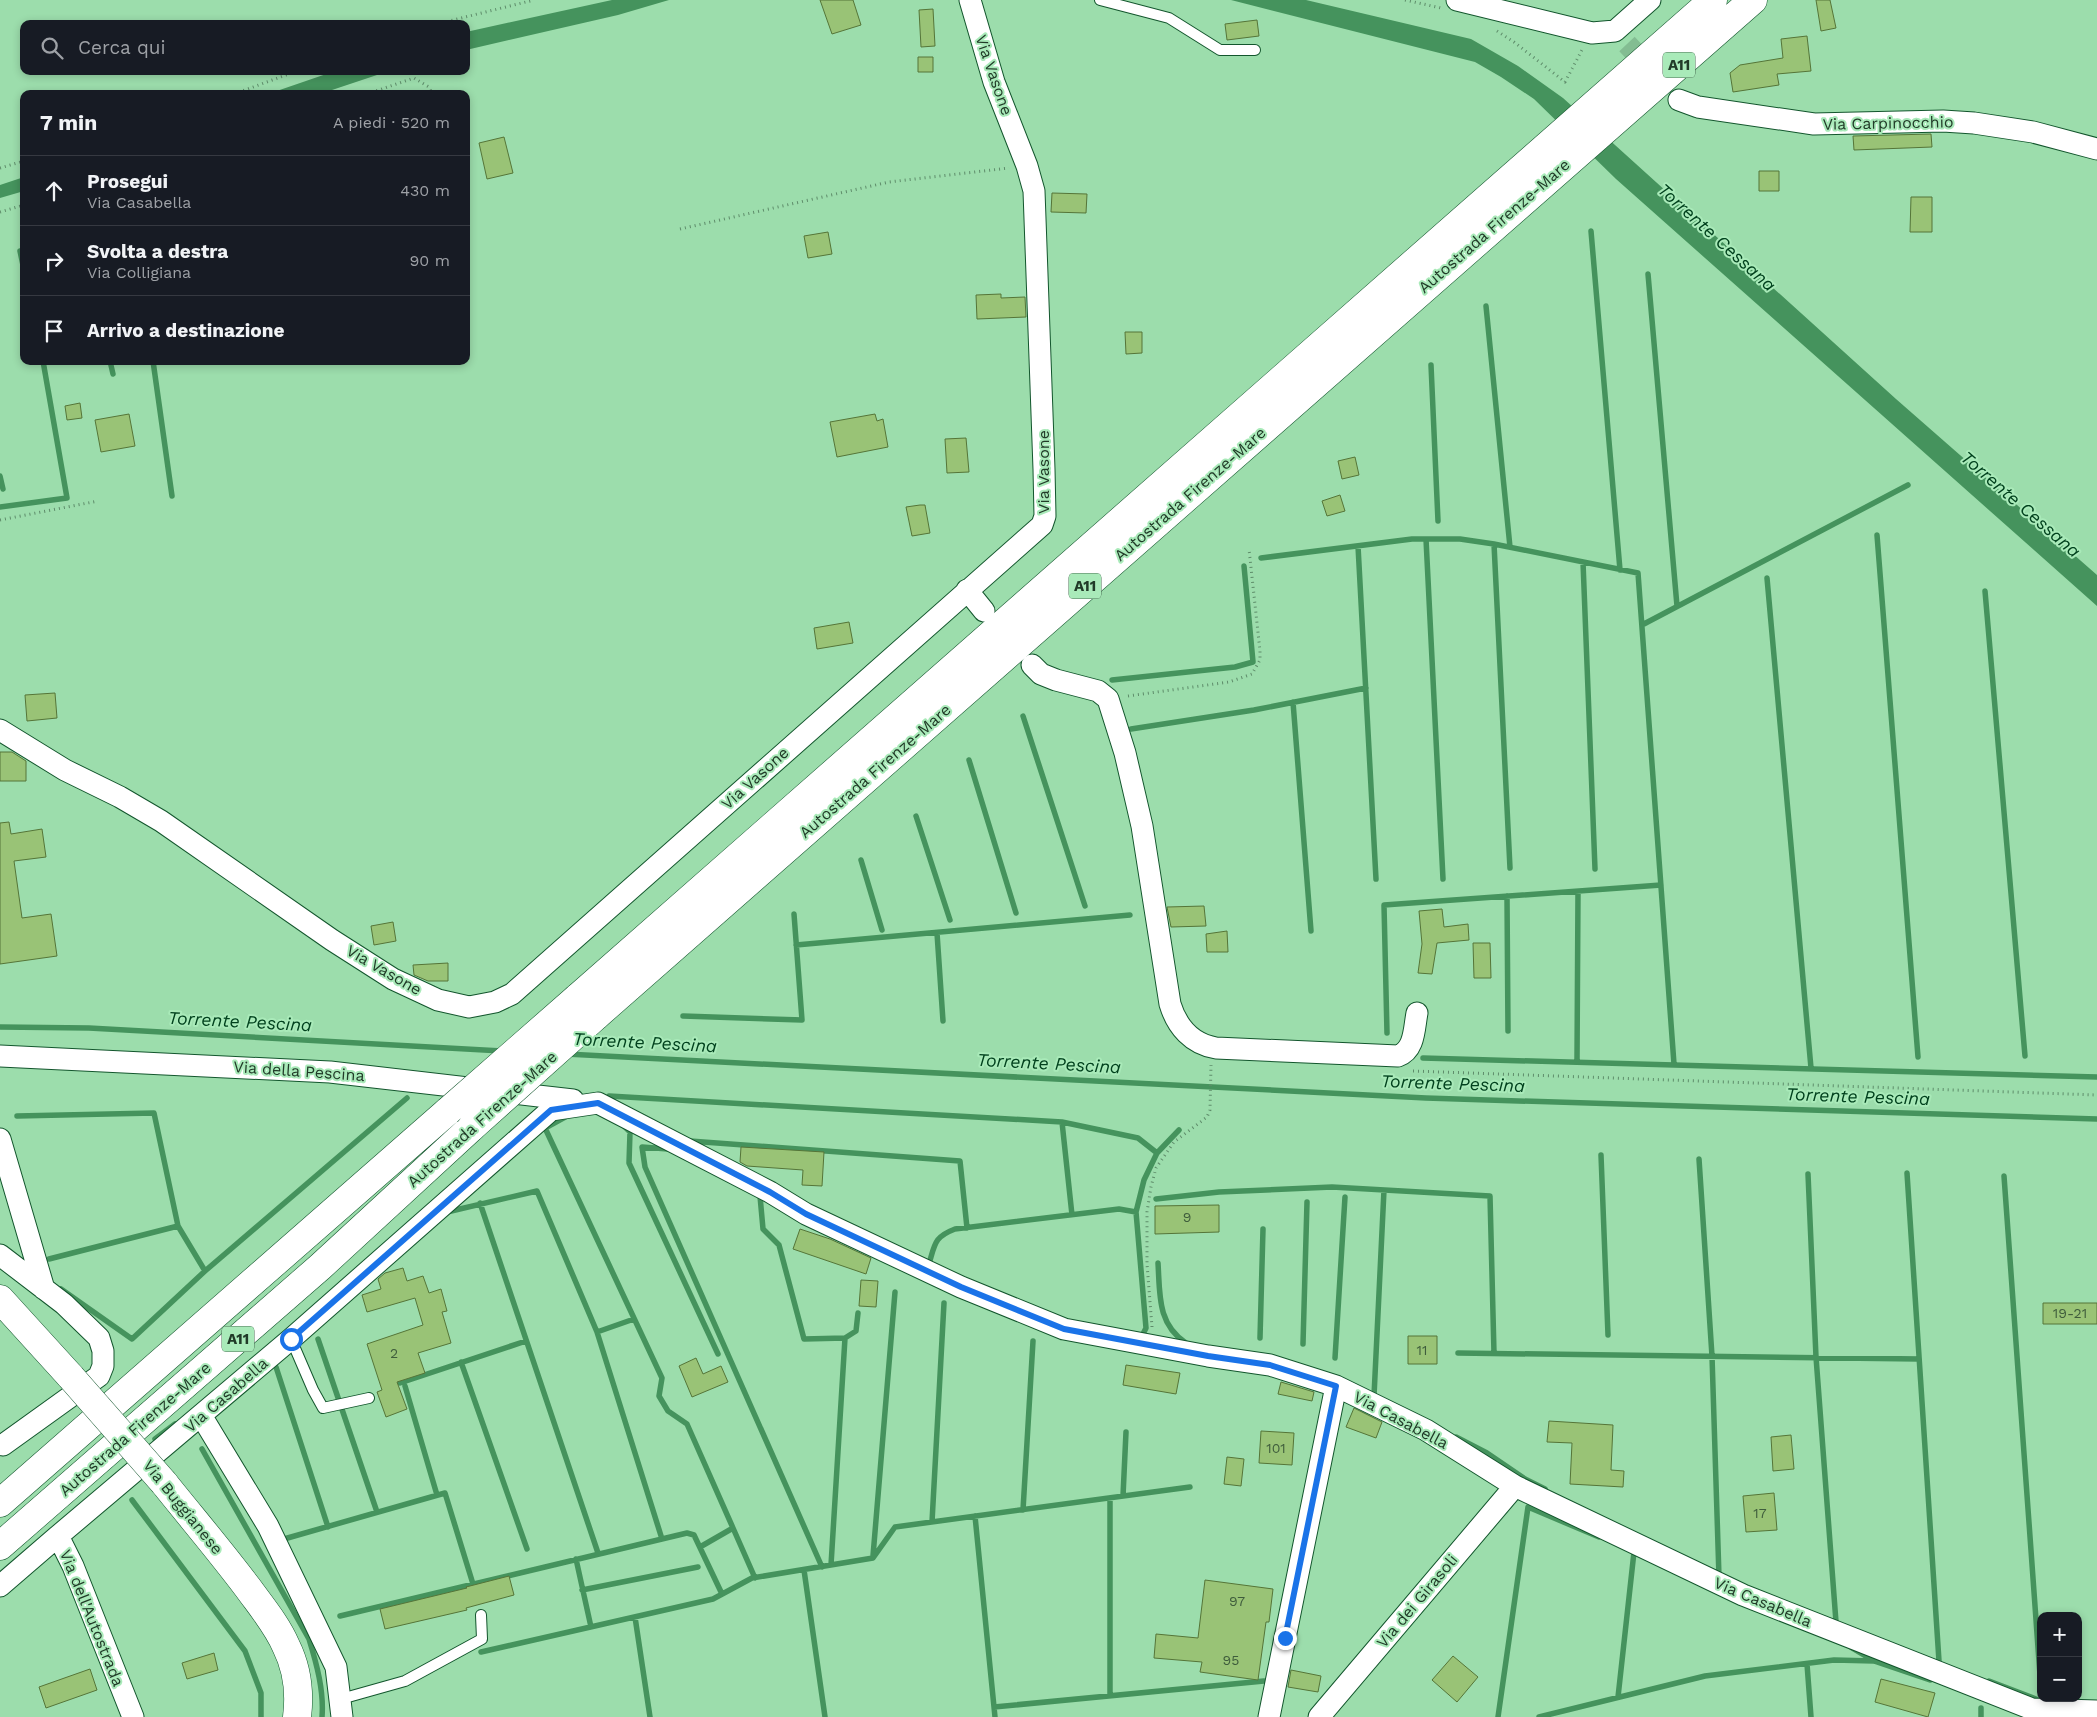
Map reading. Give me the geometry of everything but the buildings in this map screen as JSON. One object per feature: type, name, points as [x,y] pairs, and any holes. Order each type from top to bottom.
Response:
[{"type":"main road","name":"Autostrada Firenze-Mare","points":[[1595,121],[1713,0]]},
{"type":"main road","name":"Autostrada Firenze-Mare","points":[[0,1503],[448,1111],[587,1007],[1563,148],[1595,121],[1753,0]]},
{"type":"main road","name":"Autostrada Firenze-Mare","points":[[0,1546],[320,1267],[472,1127],[587,1007]]},
{"type":"main road","name":"Via Buggianese","points":[[0,1299],[164,1483],[265,1611],[286,1646],[297,1678],[299,1701],[297,1717]]},
{"type":"street","name":"Via Vasone","points":[[0,730],[65,770],[120,797],[161,821],[332,940],[393,979],[438,1000],[469,1007],[484,1006],[512,994],[1042,525],[1045,516],[1034,199],[1027,166],[994,82],[970,0]]},
{"type":"street","points":[[1449,4],[1592,33],[1621,37],[1650,0]]},
{"type":"street","name":"Via Carpinocchio","points":[[1679,100],[1698,107],[1814,124],[1943,121],[1974,123],[2033,132],[2097,149]]},
{"type":"street","points":[[967,590],[984,611]]},
{"type":"street","points":[[1032,665],[1041,674],[1098,691],[1108,699],[1125,753],[1140,817],[1170,1004],[1178,1024],[1185,1033],[1202,1044],[1216,1048],[1398,1056],[1410,1046],[1417,1013]]},
{"type":"street","name":"Via della Pescina","points":[[0,1056],[330,1072],[598,1103]]},
{"type":"street","name":"Via Casabella","points":[[58,1536],[202,1416],[551,1110],[598,1103],[770,1192],[806,1214],[961,1287],[1064,1329],[1270,1365],[1336,1386],[1426,1430],[1515,1486],[1743,1595],[2032,1709],[2097,1711]]},
{"type":"street","points":[[0,1139],[44,1289]]},
{"type":"street","points":[[0,1255],[64,1304],[99,1338],[103,1351],[104,1366],[100,1376],[1,1444]]},
{"type":"street","points":[[1269,1717],[1336,1386]]},
{"type":"street","points":[[202,1416],[268,1526],[336,1667],[342,1708]]},
{"type":"street","name":"Via dei Girasoli","points":[[1319,1717],[1515,1486]]},
{"type":"street","name":"Via dell'Autostrada","points":[[0,1586],[58,1536],[73,1566],[133,1717]]},
{"type":"lane","points":[[1100,0],[1169,18],[1220,50],[1254,50]]},
{"type":"lane","points":[[291,1339],[323,1408],[369,1398]]},
{"type":"lane","points":[[342,1708],[405,1681],[482,1639],[481,1615]]},
{"type":"path","points":[[452,20],[534,0]]},
{"type":"path","points":[[1405,0],[1449,4]]},
{"type":"path","points":[[1492,28],[1514,42],[1565,82],[1592,33]]},
{"type":"path","points":[[245,90],[286,75]]},
{"type":"path","points":[[379,90],[414,78],[429,87],[430,90]]},
{"type":"path","points":[[0,168],[20,162]]},
{"type":"path","points":[[680,229],[889,182],[1027,166]]},
{"type":"path","points":[[0,212],[20,205]]},
{"type":"path","points":[[0,520],[98,502]]},
{"type":"path","points":[[1108,699],[1229,682],[1252,674],[1260,660],[1260,650],[1249,549]]},
{"type":"path","points":[[1160,1347],[1151,1325],[1147,1264],[1147,1212],[1151,1187],[1156,1168],[1174,1142],[1207,1117],[1210,1110],[1211,1065]]},
{"type":"path","points":[[1406,1071],[2097,1095]]},
{"type":"shaded area","points":[[612,0],[669,0],[618,15],[470,49],[470,31]]},
{"type":"shaded area","points":[[1231,0],[1306,0],[1471,39],[1518,66],[1563,98],[1896,399],[2097,575],[2097,606],[1616,179],[1534,99],[1475,62]]},
{"type":"shaded area","points":[[323,75],[377,75],[332,90],[280,90]]},
{"type":"shaded area","points":[[20,178],[20,192],[0,198],[0,185]]},
{"type":"waterway","points":[[1591,231],[1620,570]]},
{"type":"waterway","points":[[1648,274],[1677,606]]},
{"type":"waterway","points":[[1486,306],[1510,547]]},
{"type":"waterway","points":[[0,507],[67,498],[44,365]]},
{"type":"waterway","points":[[111,365],[113,374]]},
{"type":"waterway","points":[[154,365],[172,496]]},
{"type":"waterway","points":[[1431,365],[1438,521]]},
{"type":"waterway","points":[[0,476],[3,489]]},
{"type":"waterway","points":[[1642,625],[1908,485]]},
{"type":"waterway","points":[[1877,535],[1918,1057]]},
{"type":"waterway","points":[[1261,558],[1412,539],[1460,539],[1638,573],[1674,1064]]},
{"type":"waterway","points":[[1426,539],[1443,879]]},
{"type":"waterway","points":[[1494,544],[1510,868]]},
{"type":"waterway","points":[[1358,546],[1376,879]]},
{"type":"waterway","points":[[1583,562],[1595,869]]},
{"type":"waterway","points":[[1112,680],[1235,667],[1253,662],[1244,566]]},
{"type":"waterway","points":[[1767,578],[1811,1068]]},
{"type":"waterway","points":[[1985,591],[2025,1056]]},
{"type":"waterway","points":[[1131,729],[1254,710],[1366,688]]},
{"type":"waterway","points":[[1293,702],[1311,931]]},
{"type":"waterway","points":[[1023,716],[1085,906]]},
{"type":"waterway","points":[[969,760],[1016,913]]},
{"type":"waterway","points":[[916,816],[950,920]]},
{"type":"waterway","points":[[861,860],[882,930]]},
{"type":"waterway","points":[[1387,1033],[1384,905],[1661,885]]},
{"type":"waterway","points":[[1577,1062],[1578,892]]},
{"type":"waterway","points":[[1507,896],[1508,1031]]},
{"type":"waterway","points":[[683,1016],[802,1020],[794,914]]},
{"type":"waterway","points":[[796,945],[1130,915]]},
{"type":"waterway","points":[[937,933],[943,1021]]},
{"type":"waterway","name":"Torrente Pescina","points":[[0,1027],[89,1028],[502,1051]]},
{"type":"waterway","name":"Torrente Pescina","points":[[566,1054],[1426,1098],[2097,1119]]},
{"type":"waterway","points":[[1423,1058],[2097,1077]]},
{"type":"waterway","points":[[609,1096],[1062,1122],[1138,1138],[1157,1153]]},
{"type":"waterway","points":[[61,1289],[132,1339],[205,1271],[407,1098]]},
{"type":"waterway","points":[[17,1116],[154,1113],[178,1226],[205,1271]]},
{"type":"waterway","points":[[547,1127],[567,1116]]},
{"type":"waterway","points":[[1062,1122],[1072,1215]]},
{"type":"waterway","points":[[624,1126],[630,1132],[629,1163],[718,1354]]},
{"type":"waterway","points":[[545,1128],[662,1378],[659,1396],[668,1411],[687,1424],[733,1528]]},
{"type":"waterway","points":[[1138,1336],[1142,1336],[1146,1328],[1136,1212],[1144,1180],[1157,1153],[1179,1130]]},
{"type":"waterway","points":[[690,1141],[960,1161],[967,1228]]},
{"type":"waterway","points":[[668,1149],[642,1147],[645,1167],[822,1567]]},
{"type":"waterway","points":[[1601,1155],[1608,1335]]},
{"type":"waterway","points":[[1699,1159],[1712,1356],[1719,1577]]},
{"type":"waterway","points":[[1907,1173],[1939,1661]]},
{"type":"waterway","points":[[1808,1174],[1816,1357],[1836,1622]]},
{"type":"waterway","points":[[2004,1176],[2039,1657]]},
{"type":"waterway","points":[[1156,1199],[1219,1192],[1332,1187],[1490,1196],[1494,1353]]},
{"type":"waterway","points":[[1374,1396],[1384,1190]]},
{"type":"waterway","points":[[447,1212],[537,1191],[597,1332],[662,1539]]},
{"type":"waterway","points":[[760,1196],[763,1229],[779,1245],[804,1339],[845,1338],[856,1331],[858,1313]]},
{"type":"waterway","points":[[1335,1358],[1345,1197]]},
{"type":"waterway","points":[[1303,1344],[1307,1202]]},
{"type":"waterway","points":[[480,1203],[598,1553]]},
{"type":"waterway","points":[[929,1264],[936,1242],[943,1235],[955,1229],[1119,1209],[1136,1212]]},
{"type":"waterway","points":[[49,1259],[178,1226]]},
{"type":"waterway","points":[[1260,1338],[1263,1229]]},
{"type":"waterway","points":[[1158,1263],[1160,1297],[1165,1318],[1170,1327],[1186,1343]]},
{"type":"waterway","points":[[873,1556],[895,1292]]},
{"type":"waterway","points":[[932,1522],[944,1303]]},
{"type":"waterway","points":[[597,1332],[634,1319]]},
{"type":"waterway","points":[[831,1565],[845,1338]]},
{"type":"waterway","points":[[318,1339],[377,1512]]},
{"type":"waterway","points":[[400,1383],[526,1341]]},
{"type":"waterway","points":[[1023,1510],[1033,1341]]},
{"type":"waterway","points":[[1458,1353],[1919,1359]]},
{"type":"waterway","points":[[461,1362],[527,1549]]},
{"type":"waterway","points":[[276,1367],[328,1527]]},
{"type":"waterway","points":[[405,1386],[437,1495]]},
{"type":"waterway","points":[[155,1439],[175,1424]]},
{"type":"waterway","points":[[1123,1496],[1126,1432]]},
{"type":"waterway","points":[[1456,1437],[1487,1453],[1525,1479],[1545,1489]]},
{"type":"waterway","points":[[202,1449],[309,1639],[319,1678],[322,1717]]},
{"type":"waterway","points":[[481,1652],[713,1599],[752,1578],[873,1558],[895,1527],[1190,1487]]},
{"type":"waterway","points":[[284,1539],[445,1493],[473,1584]]},
{"type":"waterway","points":[[1110,1498],[1110,1696]]},
{"type":"waterway","points":[[132,1500],[245,1651],[261,1693],[261,1717]]},
{"type":"waterway","points":[[1498,1717],[1528,1507],[1599,1537]]},
{"type":"waterway","points":[[975,1516],[995,1717]]},
{"type":"waterway","points":[[700,1547],[733,1528],[755,1578]]},
{"type":"waterway","points":[[340,1616],[687,1533],[694,1535],[722,1594]]},
{"type":"waterway","points":[[1618,1697],[1634,1552]]},
{"type":"waterway","points":[[576,1559],[591,1627]]},
{"type":"waterway","points":[[582,1590],[698,1567]]},
{"type":"waterway","points":[[804,1570],[825,1717]]},
{"type":"waterway","points":[[635,1617],[650,1717]]},
{"type":"waterway","points":[[1852,1648],[1874,1661]]},
{"type":"waterway","points":[[1539,1717],[1705,1676],[1834,1660],[1874,1661],[1930,1680]]},
{"type":"waterway","points":[[1807,1664],[1811,1717]]},
{"type":"waterway","points":[[994,1707],[1264,1681]]},
{"type":"waterway","points":[[1989,1681],[2037,1699]]},
{"type":"waterway","points":[[1981,1708],[1981,1717]]},
{"type":"tunnel","points":[[1627,44],[1653,72]]},
{"type":"route","points":[[291,1339],[551,1110],[598,1103],[770,1192],[806,1214],[961,1287],[1064,1329],[1208,1356],[1270,1365],[1336,1386],[1285,1638]]},
{"type":"water label","name":"Torrente Cessana","points":[[1717,237]]},
{"type":"water label","name":"Torrente Cessana","points":[[2021,504]]}]
